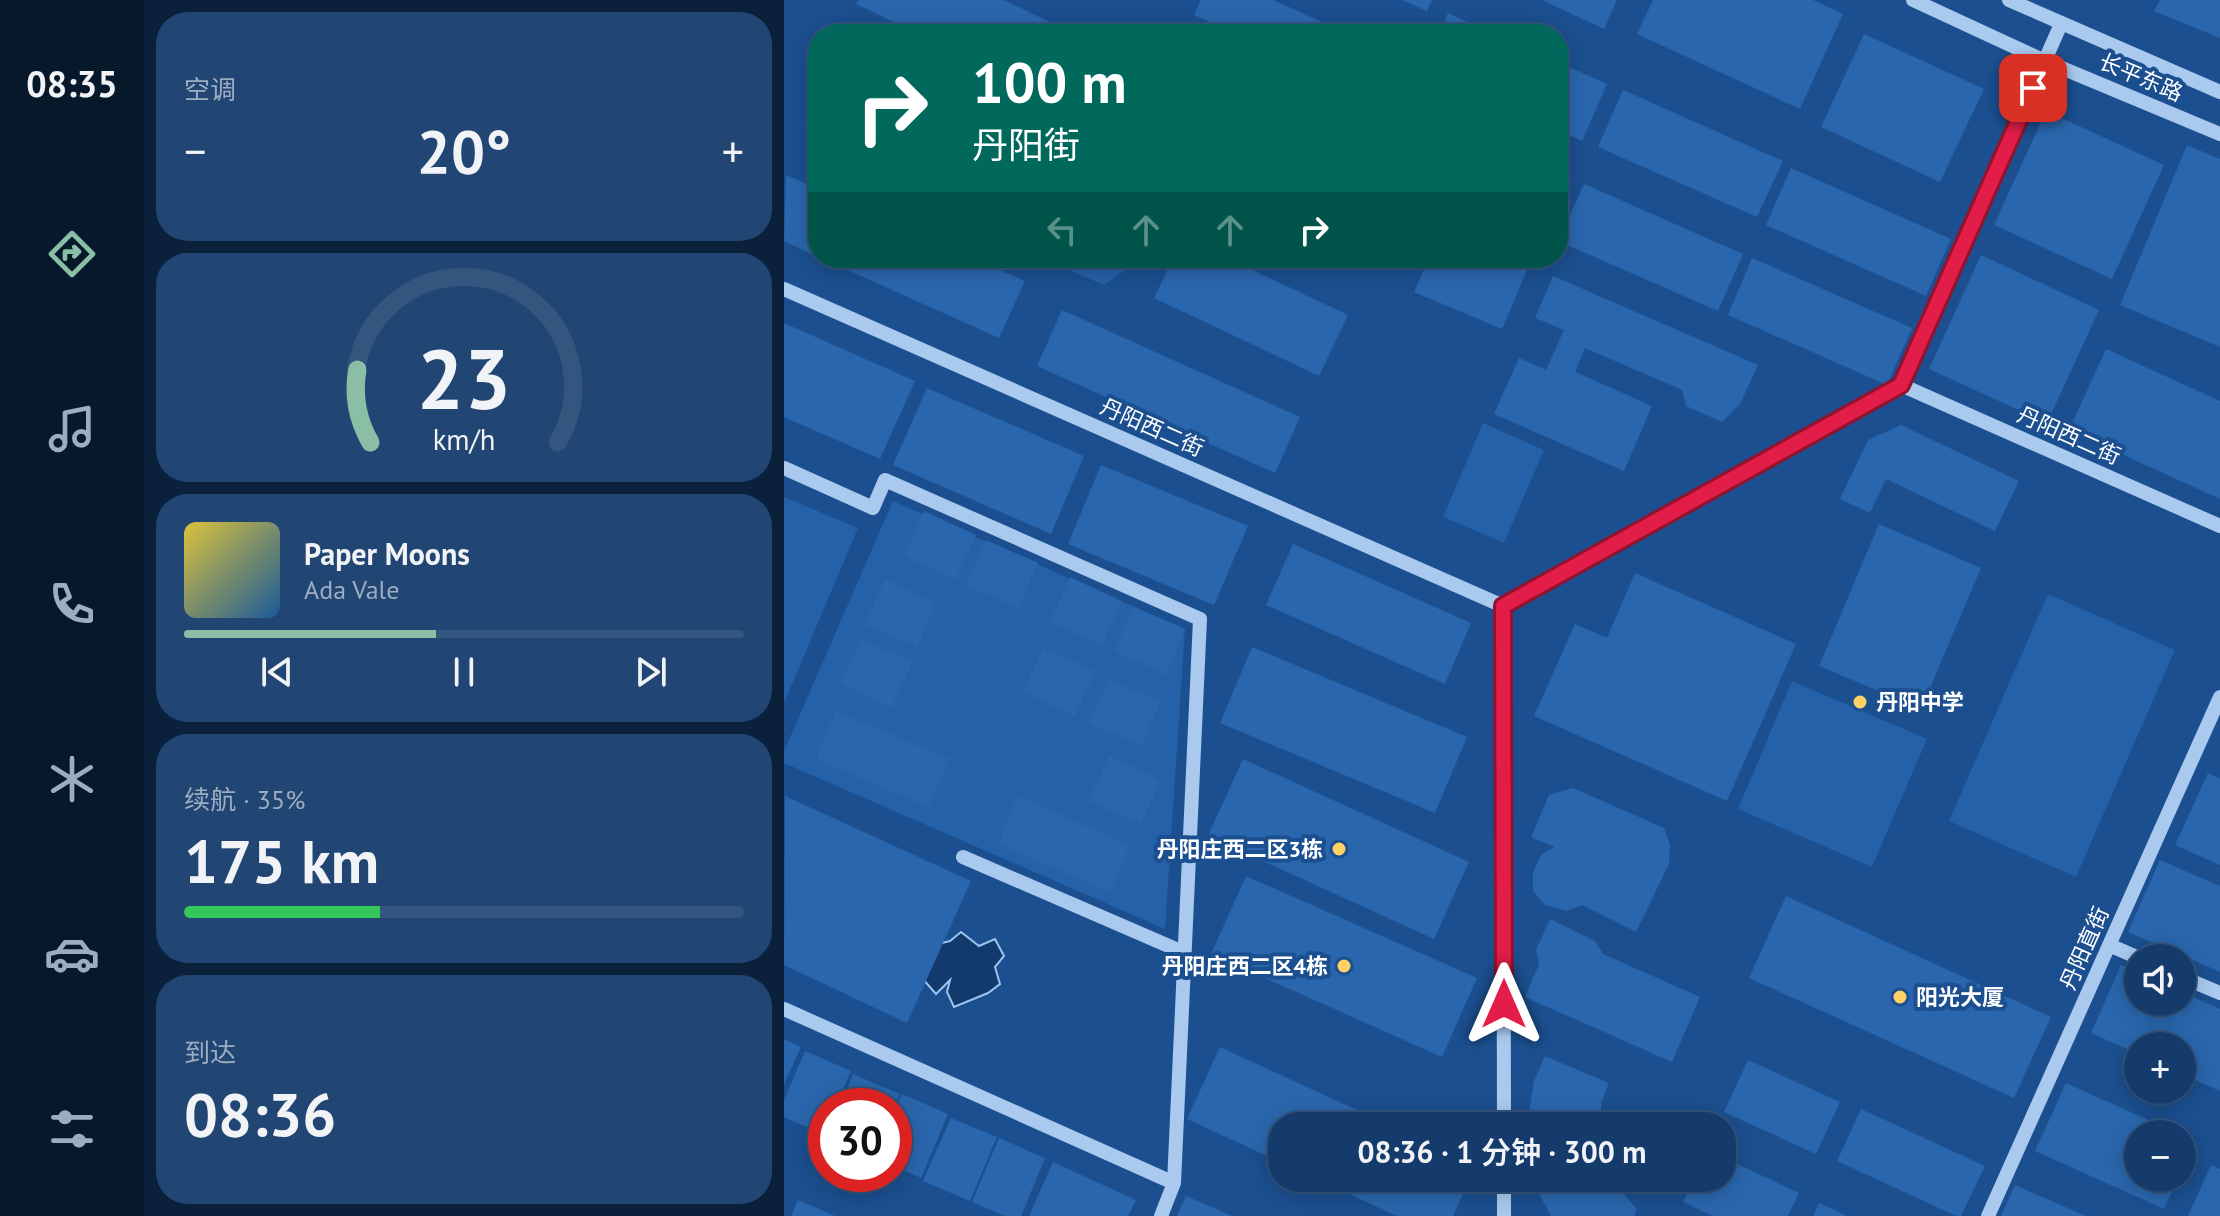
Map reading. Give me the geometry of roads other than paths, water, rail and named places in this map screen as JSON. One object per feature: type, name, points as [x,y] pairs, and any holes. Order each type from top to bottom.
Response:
[{"type":"street","name":"长平东路","points":[[1913,0],[2045,61],[2220,134]]},
{"type":"street","name":"长平东路","points":[[2009,0],[2220,92]]},
{"type":"street","points":[[1504,1112],[1503,606],[1901,385],[2061,24]]},
{"type":"street","name":"丹阳西二街","points":[[784,289],[1503,606]]},
{"type":"street","name":"丹阳西二街","points":[[1901,385],[2220,526]]},
{"type":"street","points":[[784,468],[873,508],[885,480],[1200,619],[1174,1183],[1161,1216]]},
{"type":"street","name":"丹阳直街","points":[[1988,1216],[2220,697]]},
{"type":"street","points":[[963,857],[1185,953]]},
{"type":"street","points":[[2109,945],[2124,952]]},
{"type":"street","points":[[2196,983],[2220,993]]},
{"type":"street","points":[[784,1009],[1174,1183]]},
{"type":"street","points":[[1504,1192],[1504,1216]]},
{"type":"place","name":"丹阳中学","points":[[1860,702]]},
{"type":"place","name":"丹阳庄西二区3栋","points":[[1339,849]]},
{"type":"place","name":"丹阳庄西二区4栋","points":[[1344,966]]},
{"type":"place","name":"阳光大厦","points":[[1900,997]]}]
